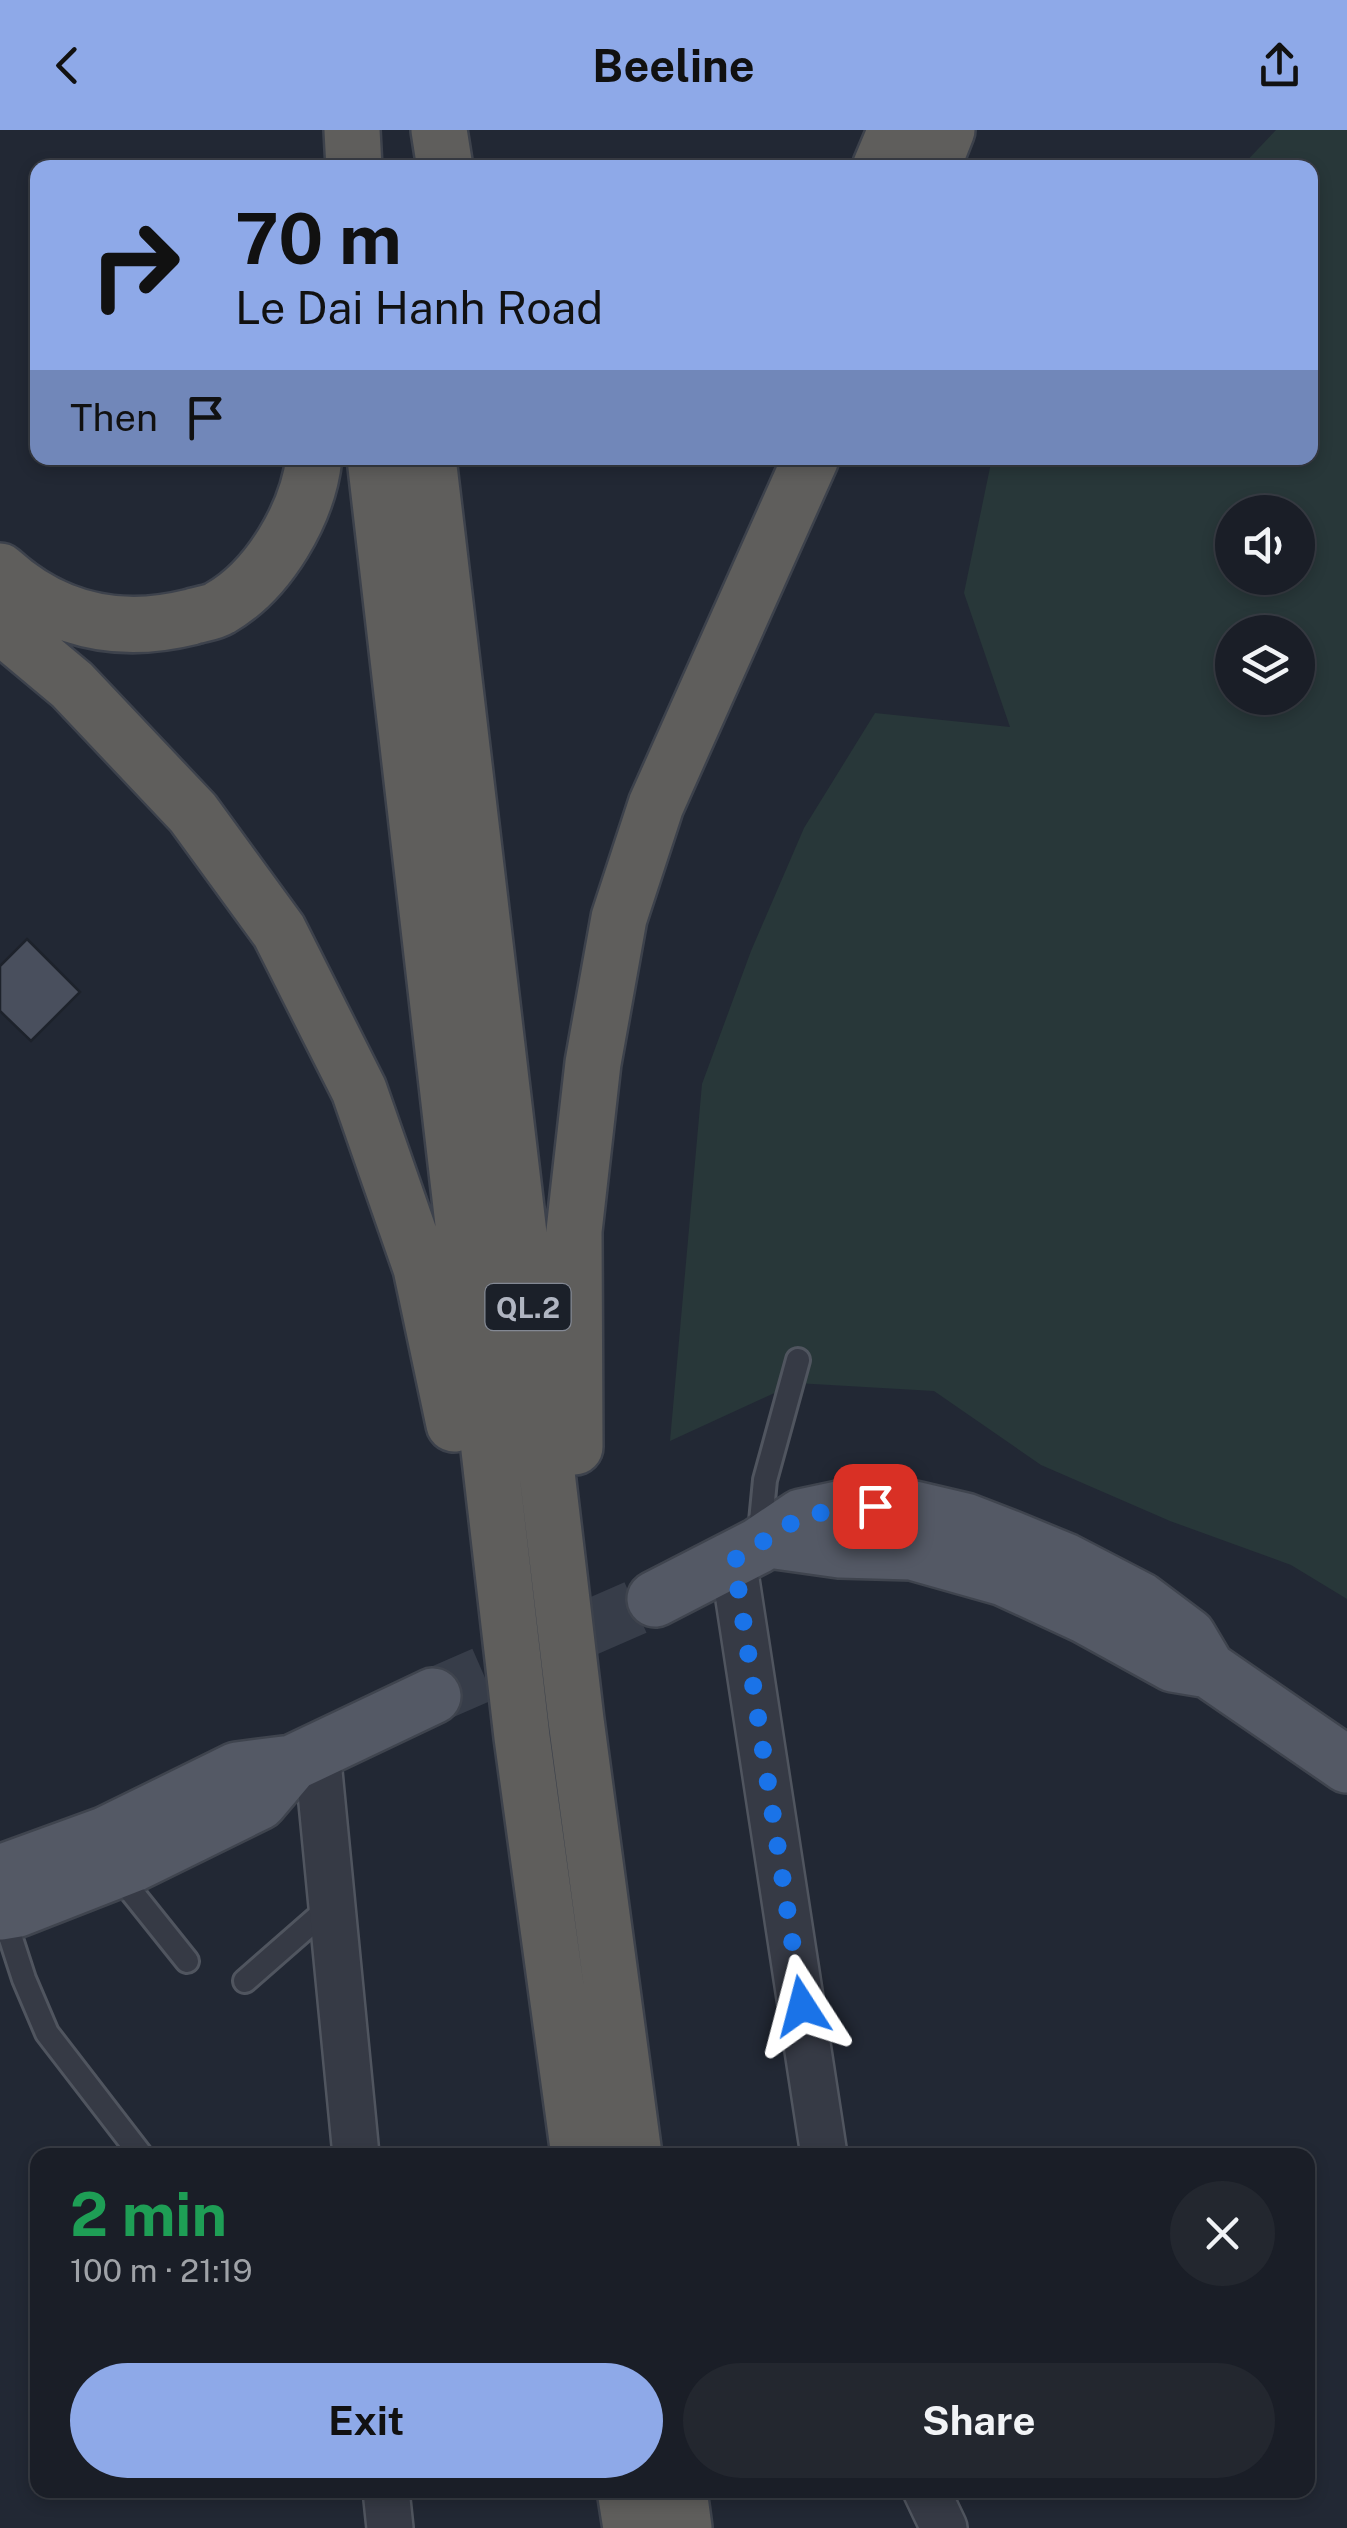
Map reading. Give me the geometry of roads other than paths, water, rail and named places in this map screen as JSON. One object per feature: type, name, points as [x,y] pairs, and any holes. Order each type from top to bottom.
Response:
[{"type":"highway","points":[[328,160],[330,130]]},
{"type":"highway","points":[[352,130],[354,160]]},
{"type":"highway","points":[[408,130],[410,160]]},
{"type":"highway","points":[[439,130],[443,160]]},
{"type":"highway","points":[[883,160],[896,130]]},
{"type":"highway","points":[[935,160],[947,130]]},
{"type":"highway","points":[[0,571],[24,593],[99,624],[158,625],[219,610],[262,573],[294,524],[312,480],[313,465]]},
{"type":"highway","name":"QL.2","points":[[376,465],[522,1737],[578,2148]]},
{"type":"highway","name":"QL.2","points":[[429,465],[576,1720],[633,2148]]},
{"type":"highway","points":[[576,1720],[574,1231],[594,1063],[619,918],[656,806],[808,465]]},
{"type":"highway","points":[[0,625],[72,685],[194,813],[279,930],[359,1090],[421,1268],[522,1737]]},
{"type":"highway","points":[[627,2498],[630,2528]]},
{"type":"highway","points":[[680,2498],[684,2528]]},
{"type":"main road","points":[[655,1599],[754,1549],[801,1517],[848,1507],[914,1509],[965,1522],[1065,1561],[1140,1600],[1188,1636],[1209,1670],[1347,1765]]},
{"type":"main road","points":[[304,1757],[259,1802],[115,1872],[18,1909],[1,1899],[107,1834],[237,1770],[304,1757],[434,1696]]},
{"type":"street","points":[[754,1549],[823,2148]]},
{"type":"street","points":[[304,1757],[333,1904],[355,2148]]},
{"type":"street","points":[[387,2498],[390,2528]]},
{"type":"street","points":[[930,2498],[944,2528]]},
{"type":"lane","points":[[754,1549],[765,1480],[798,1360]]},
{"type":"lane","points":[[115,1872],[187,1961]]},
{"type":"lane","points":[[1,1899],[24,1978],[47,2032],[137,2148]]},
{"type":"lane","points":[[246,1981],[333,1904]]},
{"type":"tunnel","points":[[433,1696],[655,1599]]}]
